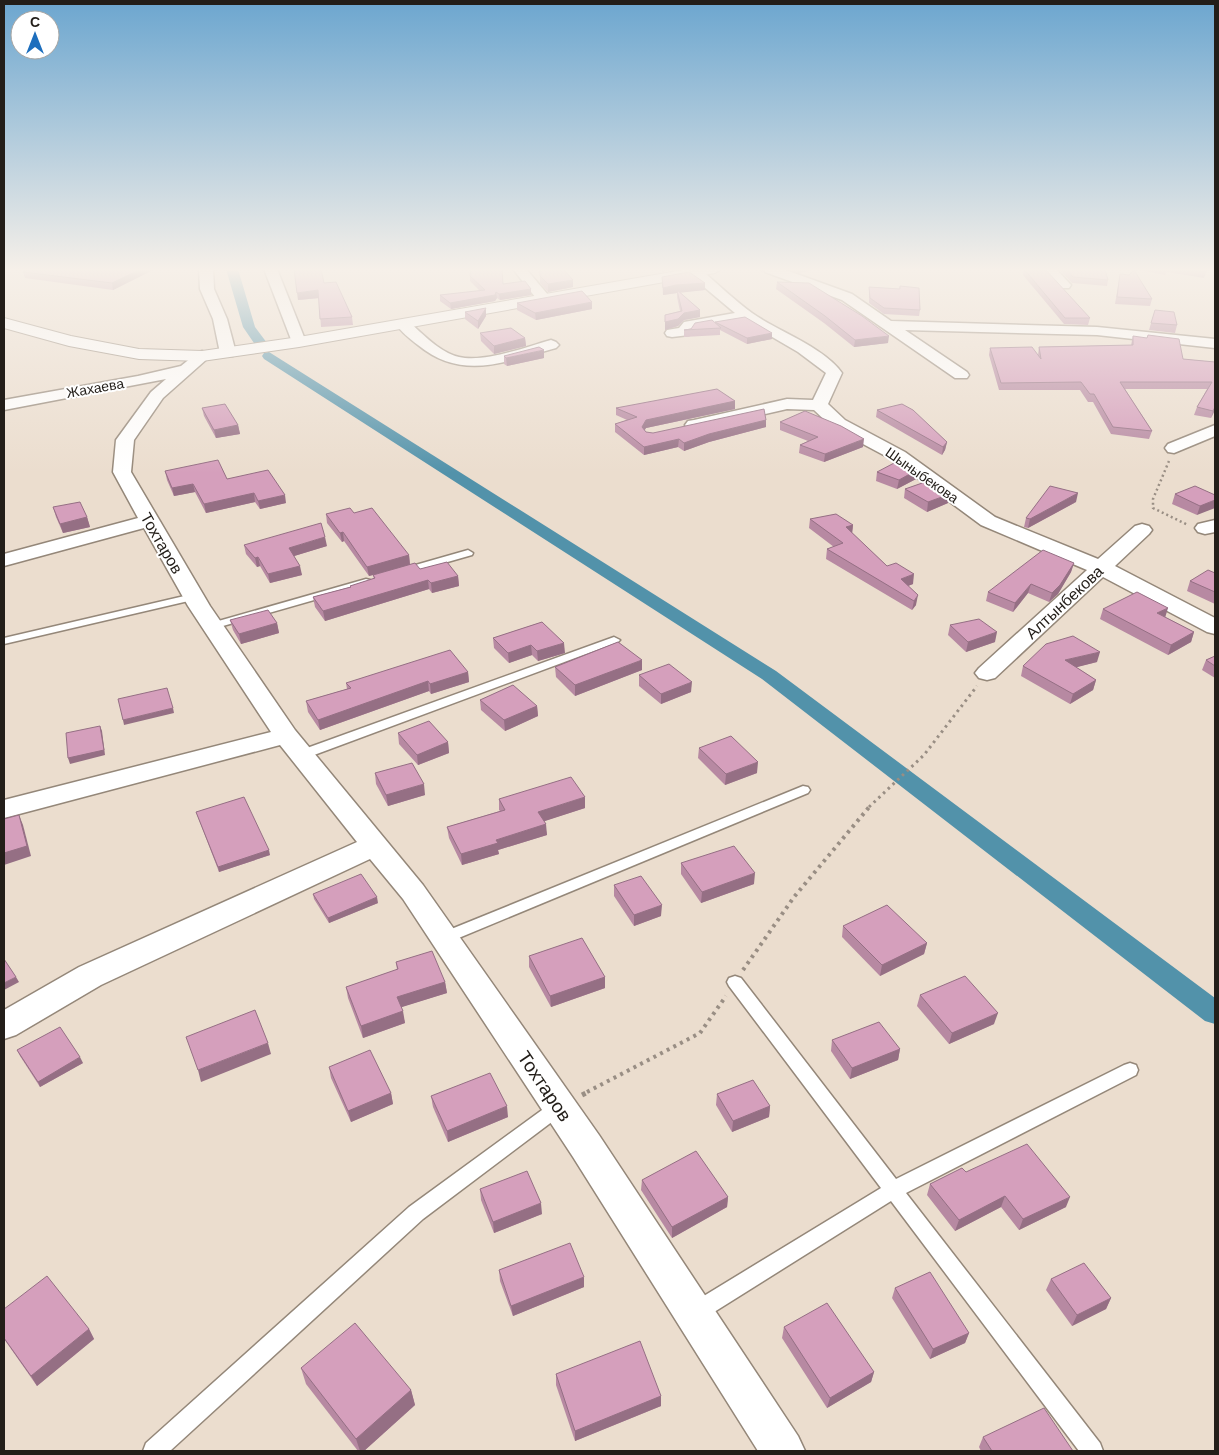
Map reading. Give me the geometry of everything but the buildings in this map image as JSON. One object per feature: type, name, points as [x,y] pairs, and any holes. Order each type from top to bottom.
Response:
[{"type":"street","points":[[54,337],[194,363]]},
{"type":"street","points":[[229,337],[236,352]]},
{"type":"street","points":[[294,337],[296,343]]},
{"type":"street","name":"Жахаева","points":[[4,405],[138,381],[236,352],[330,337]]},
{"type":"street","points":[[417,337],[438,353],[456,361],[471,363],[551,345]]},
{"type":"street","points":[[678,428],[787,404],[819,405],[834,373],[803,349],[782,337]]},
{"type":"street","points":[[905,337],[961,375]]},
{"type":"street","points":[[1155,337],[1215,344]]},
{"type":"street","name":"Тохтаров","points":[[194,363],[157,395],[125,440],[122,472],[148,521],[193,597],[294,745],[413,892],[559,1107],[782,1451]]},
{"type":"street","name":"Шыныбекова","points":[[819,405],[839,424],[899,456],[988,521],[1122,577],[1215,628]]},
{"type":"street","points":[[1174,448],[1215,430]]},
{"type":"street","points":[[4,560],[148,521]]},
{"type":"street","name":"Алтынбекова","points":[[987,673],[1142,530]]},
{"type":"street","points":[[4,809],[294,745]]},
{"type":"street","points":[[4,1026],[90,976],[375,845]]},
{"type":"lane","points":[[392,575],[468,553]]},
{"type":"lane","points":[[212,626],[374,580]]},
{"type":"lane","points":[[4,641],[193,597]]},
{"type":"lane","points":[[294,745],[614,640]]},
{"type":"lane","points":[[444,938],[803,790]]},
{"type":"lane","points":[[735,982],[1092,1451]]},
{"type":"lane","points":[[693,1313],[893,1190],[1130,1070]]},
{"type":"lane","points":[[154,1451],[416,1213],[559,1107]]},
{"type":"path","points":[[1174,448],[1153,499],[1153,508],[1195,528],[1210,527]]},
{"type":"path","points":[[559,1107],[700,1033],[794,897],[872,803],[924,755],[987,673]]},
{"type":"waterway","points":[[256,337],[261,343]]},
{"type":"waterway","points":[[269,356],[769,675],[1215,1013]]}]
